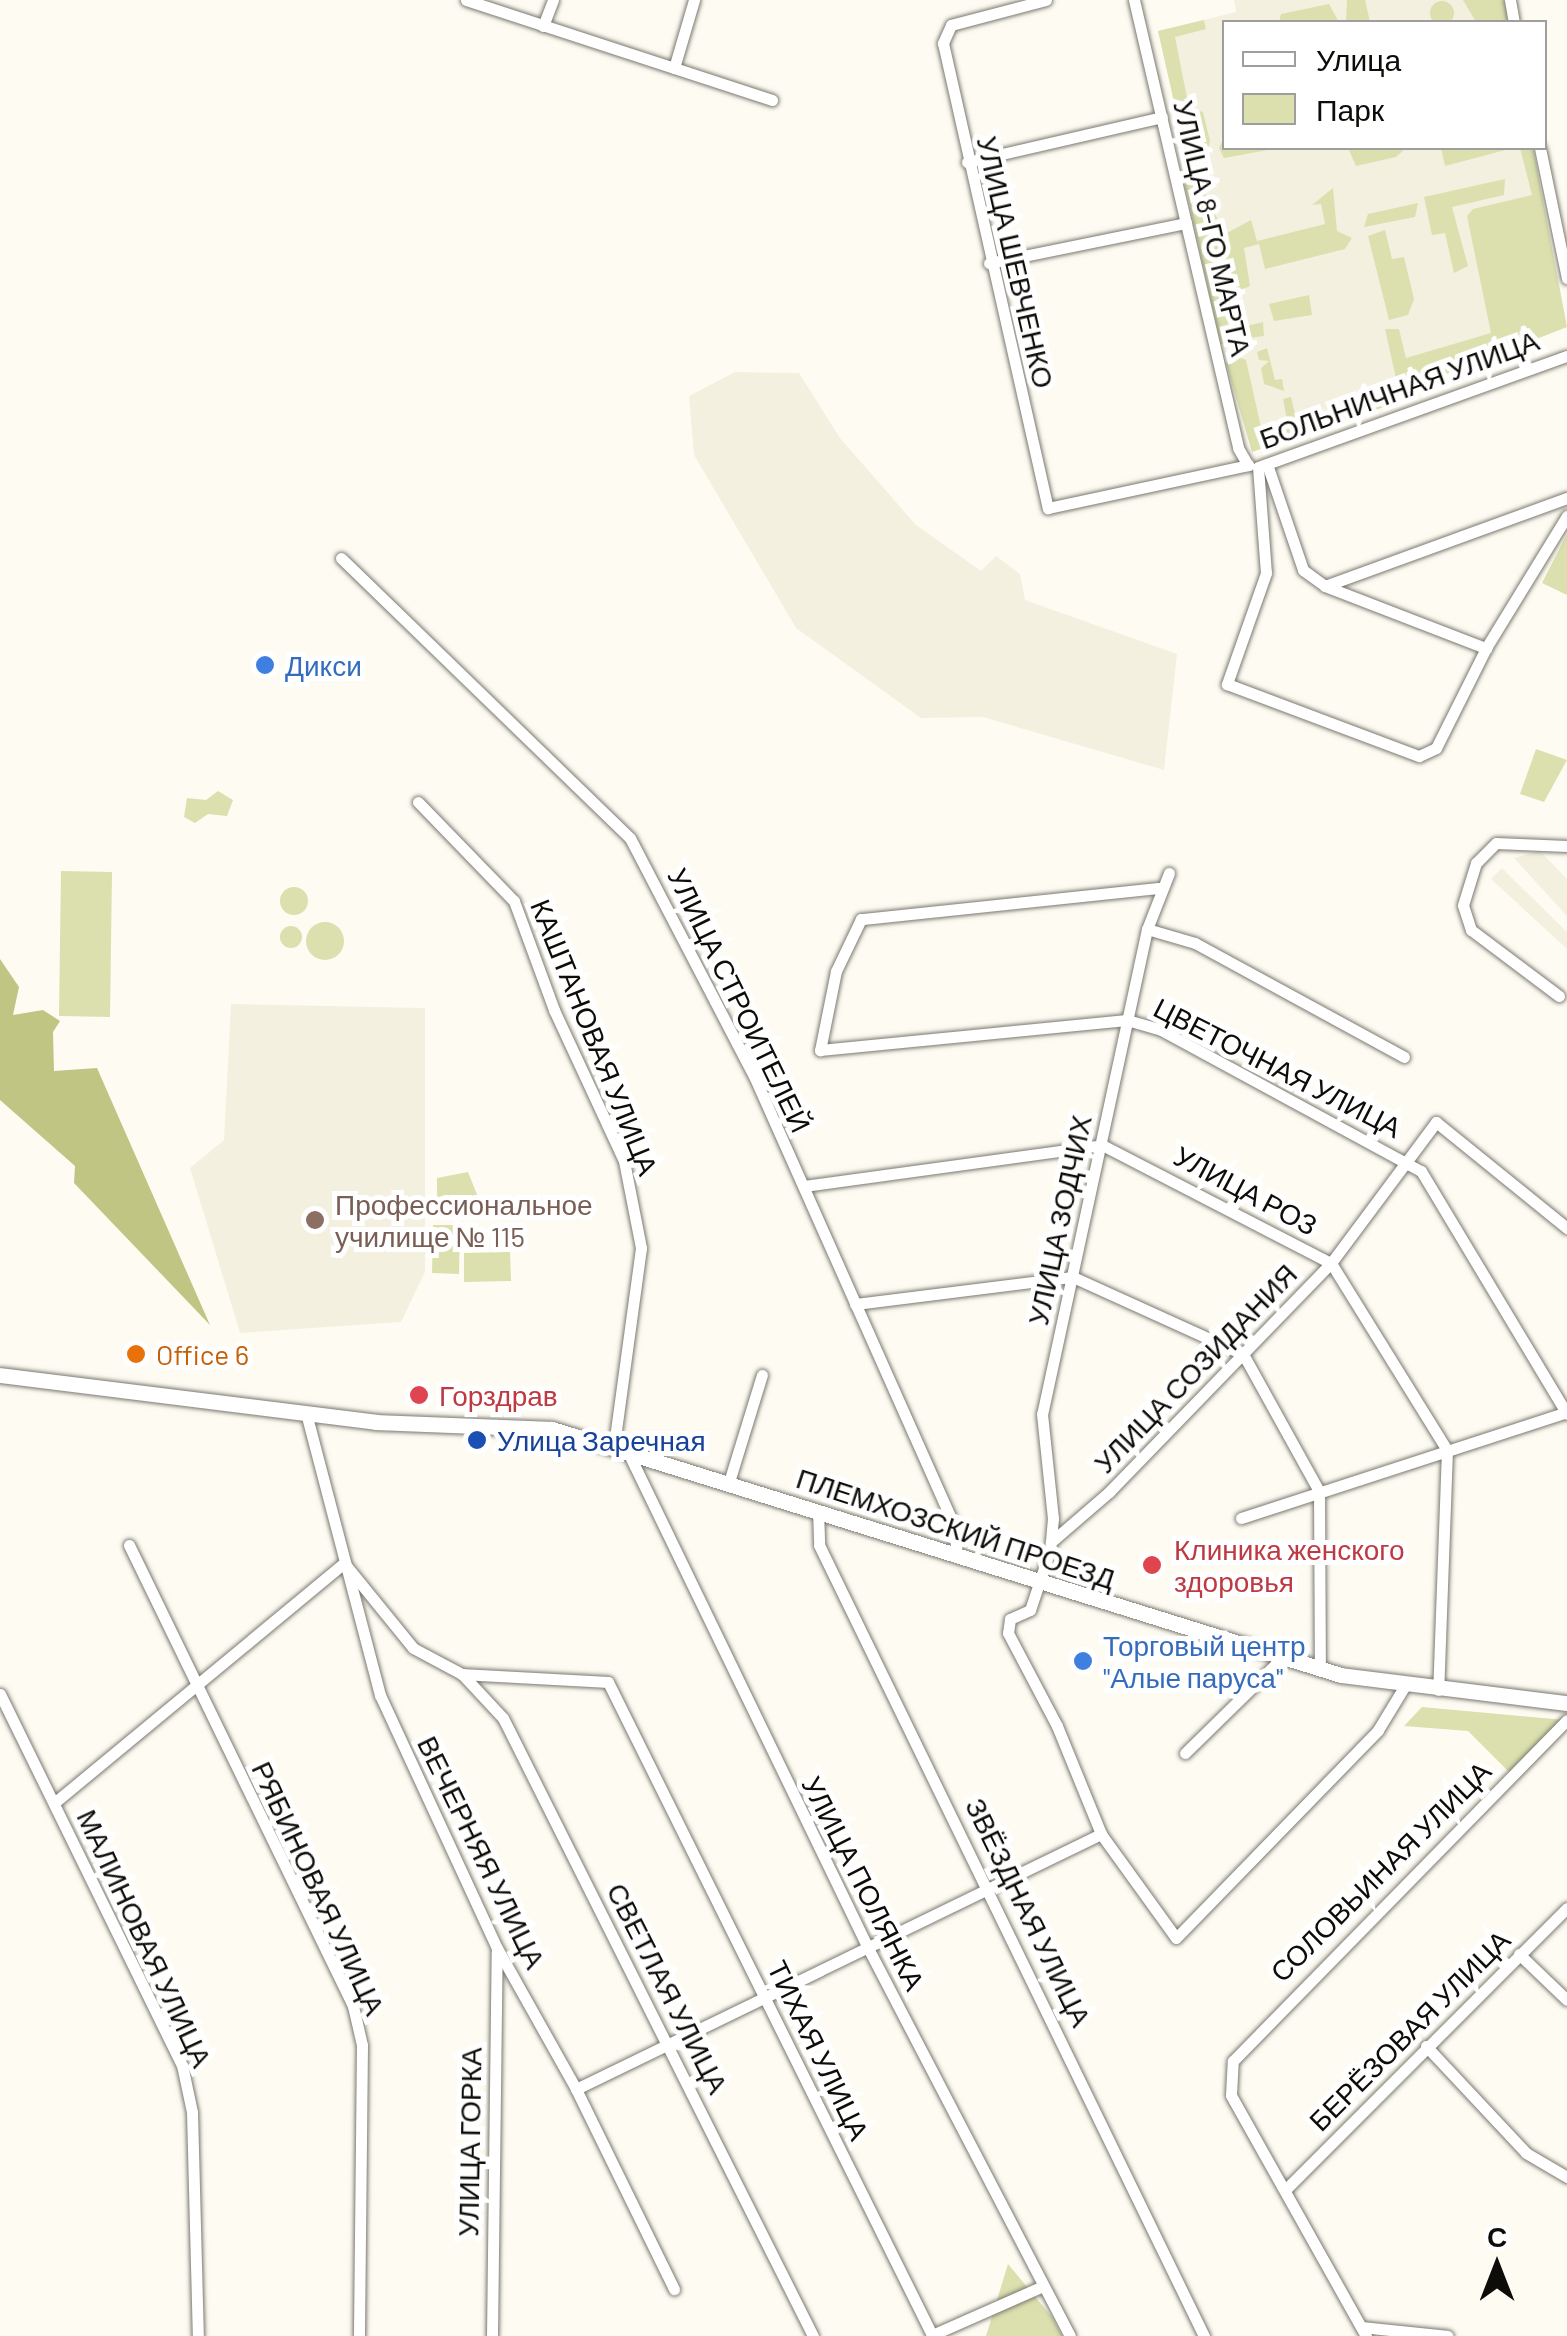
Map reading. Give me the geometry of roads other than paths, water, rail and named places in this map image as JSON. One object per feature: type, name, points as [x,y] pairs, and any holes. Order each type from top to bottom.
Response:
[{"type":"main road","points":[[0,1375],[306,1413]]},
{"type":"main road","name":"ПЛЕМХОЗСКИЙ ПРОЕЗД","points":[[306,1413],[395,1424],[518,1424],[620,1446],[1320,1669],[1404,1687],[1567,1703]]},
{"type":"street","points":[[466,0],[772,100]]},
{"type":"street","points":[[543,26],[553,0]]},
{"type":"street","points":[[674,68],[694,0]]},
{"type":"street","name":"УЛИЦА ШЕВЧЕНКО","points":[[1042,0],[947,28],[943,43],[1048,508]]},
{"type":"street","name":"УЛИЦА 8-ГО МАРТА","points":[[1134,0],[1238,448],[1258,465]]},
{"type":"street","points":[[967,162],[1162,117]]},
{"type":"street","points":[[1540,150],[1567,278]]},
{"type":"street","points":[[990,263],[1186,222]]},
{"type":"street","name":"БОЛЬНИЧНАЯ УЛИЦА","points":[[1048,508],[1258,465],[1567,356]]},
{"type":"street","points":[[1258,465],[1303,570],[1325,586],[1486,648]]},
{"type":"street","points":[[1258,465],[1266,573],[1227,684],[1428,756],[1486,648],[1567,516]]},
{"type":"street","points":[[1325,586],[1567,498]]},
{"type":"street","name":"УЛИЦА СТРОИТЕЛЕЙ","points":[[341,558],[630,838],[728,1022],[804,1186],[953,1522],[957,1555]]},
{"type":"street","name":"КАШТАНОВАЯ УЛИЦА","points":[[418,802],[514,901],[554,1010],[624,1161],[641,1248],[620,1446]]},
{"type":"street","points":[[1560,996],[1471,930],[1462,905],[1476,863],[1496,843],[1567,846]]},
{"type":"street","name":"УЛИЦА ЗОДЧИХ","points":[[1040,1582],[1051,1542],[1042,1420],[1146,929],[1158,888],[1169,873]]},
{"type":"street","name":"ЦВЕТОЧНАЯ УЛИЦА","points":[[1158,888],[861,919],[828,996],[818,1044],[826,1053],[1127,1020],[1161,1030],[1411,1162],[1430,1182],[1567,1413]]},
{"type":"street","points":[[1146,929],[1187,939],[1404,1057]]},
{"type":"street","name":"УЛИЦА СОЗИДАНИЯ","points":[[1051,1542],[1109,1492],[1331,1263],[1411,1162],[1436,1122],[1567,1228]]},
{"type":"street","points":[[804,1186],[1102,1145]]},
{"type":"street","name":"УЛИЦА РОЗ","points":[[1102,1145],[1331,1263],[1447,1450]]},
{"type":"street","points":[[854,1304],[1073,1277],[1242,1354],[1319,1491],[1320,1669]]},
{"type":"street","points":[[730,1482],[762,1375]]},
{"type":"street","name":"ВЕЧЕРНЯЯ УЛИЦА","points":[[306,1413],[380,1695],[497,1948],[576,2089],[674,2289]]},
{"type":"street","points":[[1241,1518],[1567,1413]]},
{"type":"street","name":"УЛИЦА ПОЛЯНКА","points":[[620,1446],[868,1948],[1040,2287],[1070,2336]]},
{"type":"street","points":[[1438,1690],[1447,1450]]},
{"type":"street","name":"ЗВЁЗДНАЯ УЛИЦА","points":[[818,1510],[818,1545],[990,1888],[1204,2336]]},
{"type":"street","name":"РЯБИНОВАЯ УЛИЦА","points":[[128,1545],[352,2006],[362,2044],[360,2336]]},
{"type":"street","points":[[54,1802],[130,1745],[194,1684],[344,1563],[413,1648],[462,1674]]},
{"type":"street","points":[[1040,1582],[1030,1610],[1010,1618],[1008,1633],[1057,1726],[1101,1834],[1176,1938],[1378,1730],[1404,1687]]},
{"type":"street","points":[[1185,1753],[1282,1658]]},
{"type":"street","name":"ТИХАЯ УЛИЦА","points":[[462,1674],[608,1682],[932,2335],[1040,2287]]},
{"type":"street","name":"СВЕТЛАЯ УЛИЦА","points":[[462,1674],[502,1718],[813,2336]]},
{"type":"street","name":"МАЛИНОВАЯ УЛИЦА","points":[[0,1694],[182,2065],[192,2112],[198,2336]]},
{"type":"street","name":"СОЛОВЬИНАЯ УЛИЦА","points":[[1287,2188],[1231,2095],[1233,2060],[1567,1720]]},
{"type":"street","points":[[576,2089],[1101,1834]]},
{"type":"street","name":"БЕРЁЗОВАЯ УЛИЦА","points":[[1287,2188],[1567,1908]]},
{"type":"street","name":"УЛИЦА ГОРКА","points":[[492,2336],[497,1948]]},
{"type":"street","points":[[1518,1954],[1567,2000]]},
{"type":"street","points":[[1426,2046],[1526,2152],[1567,2177]]},
{"type":"street","points":[[1287,2188],[1364,2332],[1448,2336]]},
{"type":"place","name":"Дикси","points":[[265,665]]},
{"type":"place","name":"Профессиональное училище № 115","points":[[315,1220]]},
{"type":"place","name":"Office 6","points":[[136,1354]]},
{"type":"place","name":"Горздрав","points":[[419,1395]]},
{"type":"place","name":"Улица Заречная","points":[[477,1440]]},
{"type":"place","name":"Клиника женского здоровья","points":[[1152,1565]]},
{"type":"place","name":"Торговый центр \"Алые паруса\"","points":[[1083,1661]]}]
